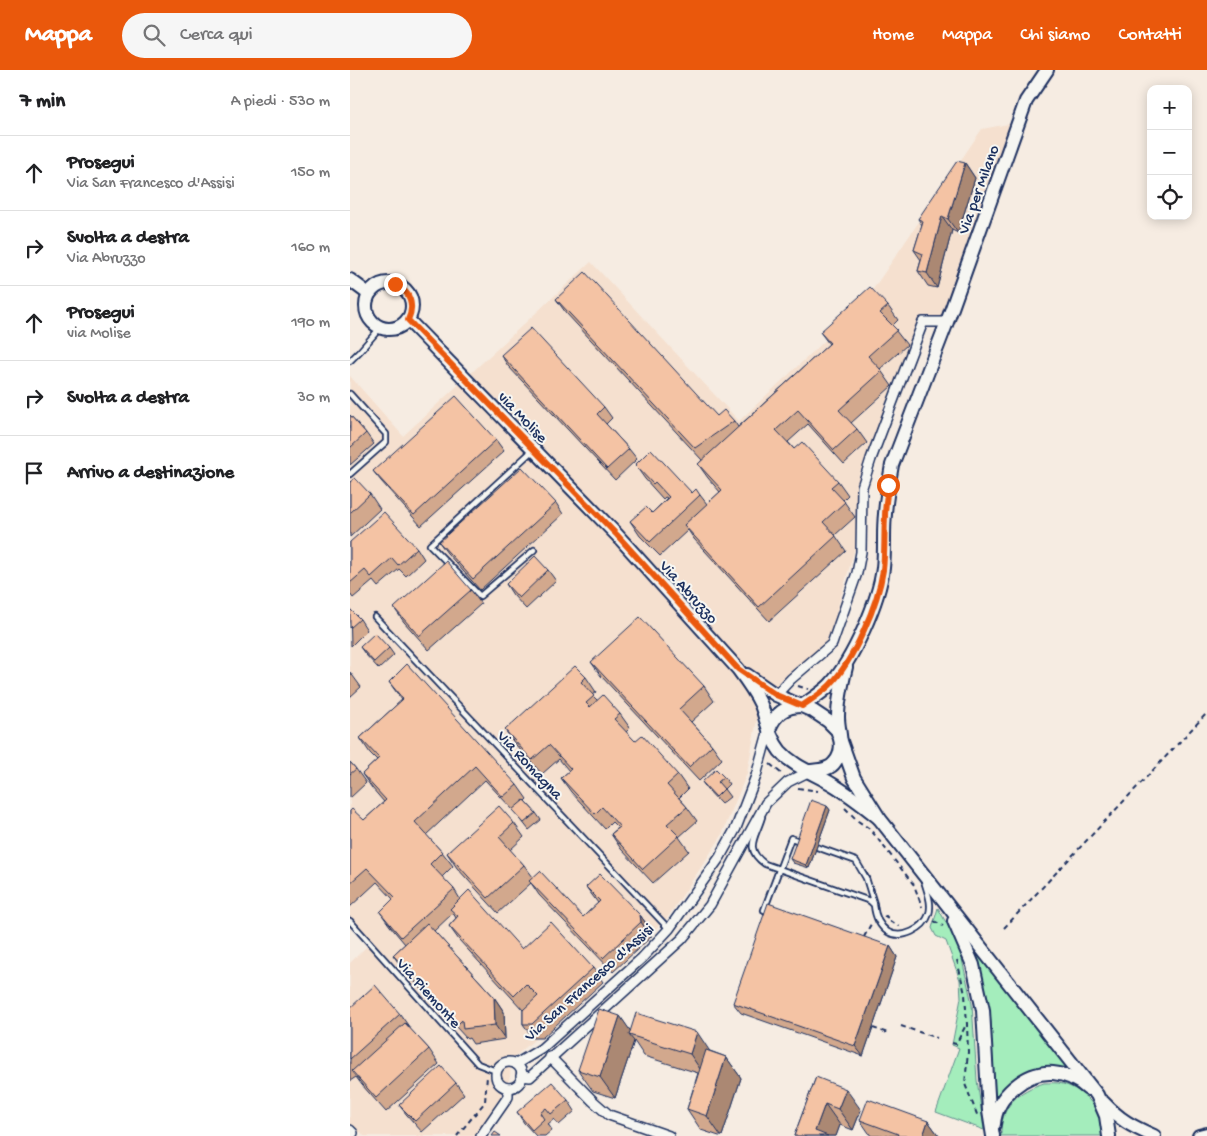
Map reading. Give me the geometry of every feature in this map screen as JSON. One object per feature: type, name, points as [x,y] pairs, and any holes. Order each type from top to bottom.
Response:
[{"type":"main road","name":"Via per Milano","points":[[946,322],[1026,101],[1047,70]]},
{"type":"main road","points":[[350,280],[369,294]]},
{"type":"main road","points":[[395,284],[402,287],[410,299],[411,313],[408,320],[395,329],[387,330],[374,324],[366,313],[365,307],[369,294],[380,285],[395,284]]},
{"type":"main road","name":"via Molise","points":[[408,320],[535,448],[617,535]]},
{"type":"main road","points":[[802,706],[821,693],[846,663],[880,589],[886,542],[884,516],[892,465],[946,322]]},
{"type":"main road","name":"Via Abruzzo","points":[[617,535],[738,669],[754,691],[769,729]]},
{"type":"main road","points":[[810,771],[829,768],[836,762],[840,751],[838,718],[846,663]]},
{"type":"main road","name":"Via Abruzzo","points":[[738,669],[776,695],[802,706]]},
{"type":"main road","points":[[879,818],[855,798],[810,771],[790,762],[770,737],[769,729],[780,711],[791,706],[802,706],[828,721],[837,730],[854,778],[879,818],[920,871],[1096,1095],[1114,1114],[1130,1126],[1154,1136]]},
{"type":"main road","points":[[947,904],[973,965],[983,1010],[989,1111],[993,1136]]},
{"type":"main road","points":[[993,1136],[994,1118],[1000,1102],[1010,1090],[1024,1080],[1052,1073],[1067,1076],[1081,1083],[1096,1095],[1106,1116],[1109,1136]]},
{"type":"main road","points":[[1199,1136],[1207,1134]]},
{"type":"street","points":[[776,695],[791,679],[832,644],[857,573],[861,552],[862,487],[871,459],[923,322],[946,322]]},
{"type":"street","name":"Via San Francesco d'Assisi","points":[[516,1064],[541,1049],[642,958],[669,929],[720,858],[732,836],[745,807],[769,729]]},
{"type":"street","name":"Via San Francesco d'Assisi","points":[[521,1076],[530,1077],[682,939],[710,905],[766,803],[790,781],[810,771]]},
{"type":"street","points":[[550,1057],[609,1115],[669,1136]]},
{"type":"street","points":[[504,1063],[516,1064],[521,1071],[521,1076],[516,1085],[508,1088],[501,1085],[498,1082],[496,1071],[504,1063]]},
{"type":"street","points":[[482,1136],[508,1097],[508,1088]]},
{"type":"street","points":[[350,1130],[353,1133],[350,1136]]},
{"type":"lane","points":[[350,361],[380,328]]},
{"type":"lane","points":[[350,394],[386,434],[386,442],[350,474]]},
{"type":"lane","points":[[534,550],[480,596],[430,546],[535,448]]},
{"type":"lane","name":"Via Romagna","points":[[375,616],[669,929]]},
{"type":"lane","points":[[766,803],[752,846],[756,857],[765,864],[870,901],[874,905]]},
{"type":"lane","points":[[764,910],[791,838],[856,861],[866,878],[878,920],[889,933],[901,935],[914,931],[924,924],[929,914],[930,899],[920,871]]},
{"type":"lane","name":"Via Piemonte","points":[[350,921],[478,1064],[496,1071]]},
{"type":"path","points":[[1004,928],[1207,712]]},
{"type":"path","points":[[762,756],[796,788],[813,789],[824,794]]},
{"type":"path","points":[[843,806],[858,821],[870,829],[914,885],[922,906],[921,915],[943,926],[947,932]]},
{"type":"path","points":[[864,938],[869,926],[886,916],[895,925],[903,926]]},
{"type":"path","points":[[955,952],[965,994],[968,1052],[964,1084],[979,1120]]},
{"type":"path","points":[[952,1043],[956,1044],[967,1024]]},
{"type":"path","points":[[901,1026],[936,1038]]},
{"type":"path","points":[[873,1028],[888,1033]]},
{"type":"path","points":[[457,1136],[485,1102],[487,1068]]},
{"type":"shaded area","points":[[1019,122],[947,322],[923,323],[859,475],[857,541],[828,641],[781,680],[757,719],[747,773],[721,837],[668,917],[585,996],[511,1060],[510,1077],[498,1106],[478,1136],[364,1136],[361,1132],[353,1133],[350,1130],[350,963],[369,944],[350,921],[350,376],[403,436],[591,262],[739,421],[861,307],[982,129]]},
{"type":"green space","points":[[938,908],[959,946],[972,1004],[977,1080],[984,1130],[936,1112],[959,1048],[952,1045],[961,998],[960,980],[946,941],[936,936],[932,928]]},
{"type":"green space","points":[[974,945],[1072,1072],[1049,1068],[1029,1071],[1011,1082],[995,1099],[991,1022],[986,996],[972,950]]},
{"type":"green space","points":[[1044,1083],[1063,1084],[1079,1091],[1086,1097],[1097,1111],[1102,1127],[1102,1136],[1001,1136],[1001,1125],[1007,1108],[1012,1101],[1026,1090]]},
{"type":"building","points":[[957,161],[965,163],[948,219],[942,216],[927,273],[918,271],[923,254],[914,250],[923,221],[918,219]]},
{"type":"building","points":[[585,272],[717,416],[724,410],[734,421],[695,448],[556,299]]},
{"type":"building","points":[[870,287],[888,306],[880,313],[897,330],[868,356],[882,371],[839,410],[857,429],[834,450],[798,410],[776,430],[794,449],[802,442],[838,481],[831,487],[845,502],[823,522],[836,536],[759,607],[684,525],[722,490],[698,464],[830,343],[820,332]]},
{"type":"building","points":[[531,328],[604,407],[597,414],[629,449],[607,469],[501,355]]},
{"type":"building","points":[[456,396],[496,440],[414,515],[373,471]]},
{"type":"building","points":[[350,415],[366,433],[350,448]]},
{"type":"building","points":[[651,449],[692,493],[696,489],[700,495],[650,542],[630,521],[646,507],[652,513],[669,497],[635,465]]},
{"type":"building","points":[[522,467],[556,503],[473,579],[439,542]]},
{"type":"building","points":[[355,478],[370,494],[350,513],[350,482]]},
{"type":"building","points":[[384,512],[417,548],[398,565],[392,558],[371,577],[365,570],[350,583],[350,542]]},
{"type":"building","points":[[535,556],[548,570],[519,598],[506,584]]},
{"type":"building","points":[[446,561],[471,590],[419,636],[394,608]]},
{"type":"building","points":[[350,609],[360,619],[350,628]]},
{"type":"building","points":[[640,617],[704,686],[679,709],[712,745],[689,767],[591,662]]},
{"type":"building","points":[[375,633],[389,648],[374,662],[360,647]]},
{"type":"building","points":[[407,664],[517,785],[503,797],[475,766],[415,822],[442,852],[430,864],[454,889],[401,937],[380,912],[395,897],[367,868],[350,883],[350,811],[352,809],[364,820],[386,800],[362,774],[379,758],[360,738],[403,699],[389,682]]},
{"type":"building","points":[[575,666],[586,677],[581,682],[594,696],[586,703],[590,707],[603,695],[620,714],[614,719],[635,741],[642,735],[678,775],[667,785],[687,807],[667,824],[679,836],[643,869],[611,834],[620,827],[602,807],[595,814],[561,778],[571,769],[549,745],[532,760],[505,730]]},
{"type":"building","points":[[350,762],[356,769],[350,774]]},
{"type":"building","points":[[716,769],[724,777],[718,782],[724,789],[716,797],[702,782]]},
{"type":"building","points":[[524,800],[536,813],[524,823],[512,810]]},
{"type":"building","points":[[811,800],[827,806],[806,865],[790,859]]},
{"type":"building","points":[[499,806],[514,823],[499,837],[524,865],[488,898],[447,853]]},
{"type":"building","points":[[540,871],[583,917],[600,901],[586,887],[600,874],[640,915],[641,922],[603,958],[529,881]]},
{"type":"building","points":[[469,890],[522,949],[551,922],[593,968],[532,1024],[523,1024],[523,1010],[538,996],[526,984],[514,996],[449,926],[458,916],[450,909]]},
{"type":"building","points":[[768,903],[890,946],[855,1046],[733,1003]]},
{"type":"building","points":[[427,923],[494,997],[495,1025],[463,1029],[462,1020],[457,1025],[393,955]]},
{"type":"building","points":[[375,985],[400,1014],[350,1059],[350,1008]]},
{"type":"building","points":[[599,1009],[620,1016],[600,1077],[578,1070]]},
{"type":"building","points":[[636,1013],[697,1032],[690,1054],[629,1035]]},
{"type":"building","points":[[405,1023],[429,1049],[376,1098],[352,1071]]},
{"type":"building","points":[[706,1050],[726,1057],[707,1116],[687,1109]]},
{"type":"building","points":[[441,1066],[456,1083],[415,1121],[399,1105]]},
{"type":"building","points":[[816,1077],[846,1089],[838,1109],[825,1104],[815,1131],[828,1136],[794,1136]]},
{"type":"building","points":[[552,1082],[568,1100],[551,1114],[546,1108],[540,1113],[544,1119],[532,1130],[517,1112]]},
{"type":"building","points":[[868,1099],[928,1121],[923,1136],[897,1136],[898,1134],[860,1120]]},
{"type":"building","points":[[495,1132],[501,1136],[492,1136]]},
{"type":"route","points":[[395,284],[407,292],[410,299],[412,306],[408,320],[617,535],[738,669],[776,695],[802,706],[821,693],[846,663],[880,589],[886,542],[884,516],[888,485]]}]
